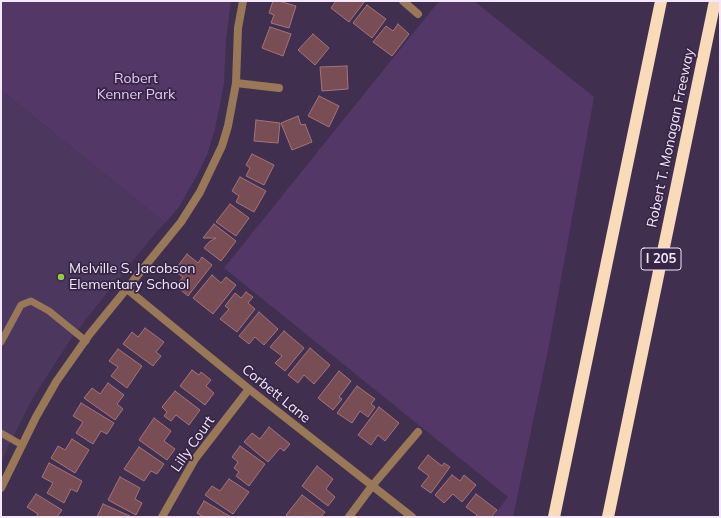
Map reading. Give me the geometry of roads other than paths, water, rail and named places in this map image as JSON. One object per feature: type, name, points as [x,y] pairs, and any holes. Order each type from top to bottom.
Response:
[{"type":"highway","points":[[554,517],[661,1]]},
{"type":"highway","name":"Robert T. Monagan Freeway","points":[[608,517],[715,1]]},
{"type":"street","points":[[1,488],[36,417],[56,382],[86,341],[181,222],[200,192],[222,146],[231,113],[236,83],[238,28],[243,1]]},
{"type":"street","points":[[403,1],[418,14]]},
{"type":"street","points":[[236,83],[280,88]]},
{"type":"street","name":"Corbett Lane","points":[[127,289],[249,389],[412,517]]},
{"type":"street","name":"Lilly Court","points":[[162,517],[195,459],[249,389]]},
{"type":"street","points":[[349,517],[372,486],[418,432]]},
{"type":"lane","points":[[1,342],[21,305],[31,301],[50,311],[86,341]]},
{"type":"lane","points":[[1,433],[22,445]]},
{"type":"place","name":"Melville S. Jacobson Elementary School","points":[[61,277]]},
{"type":"park label","name":"Robert Kenner Park","points":[[136,88]]}]
